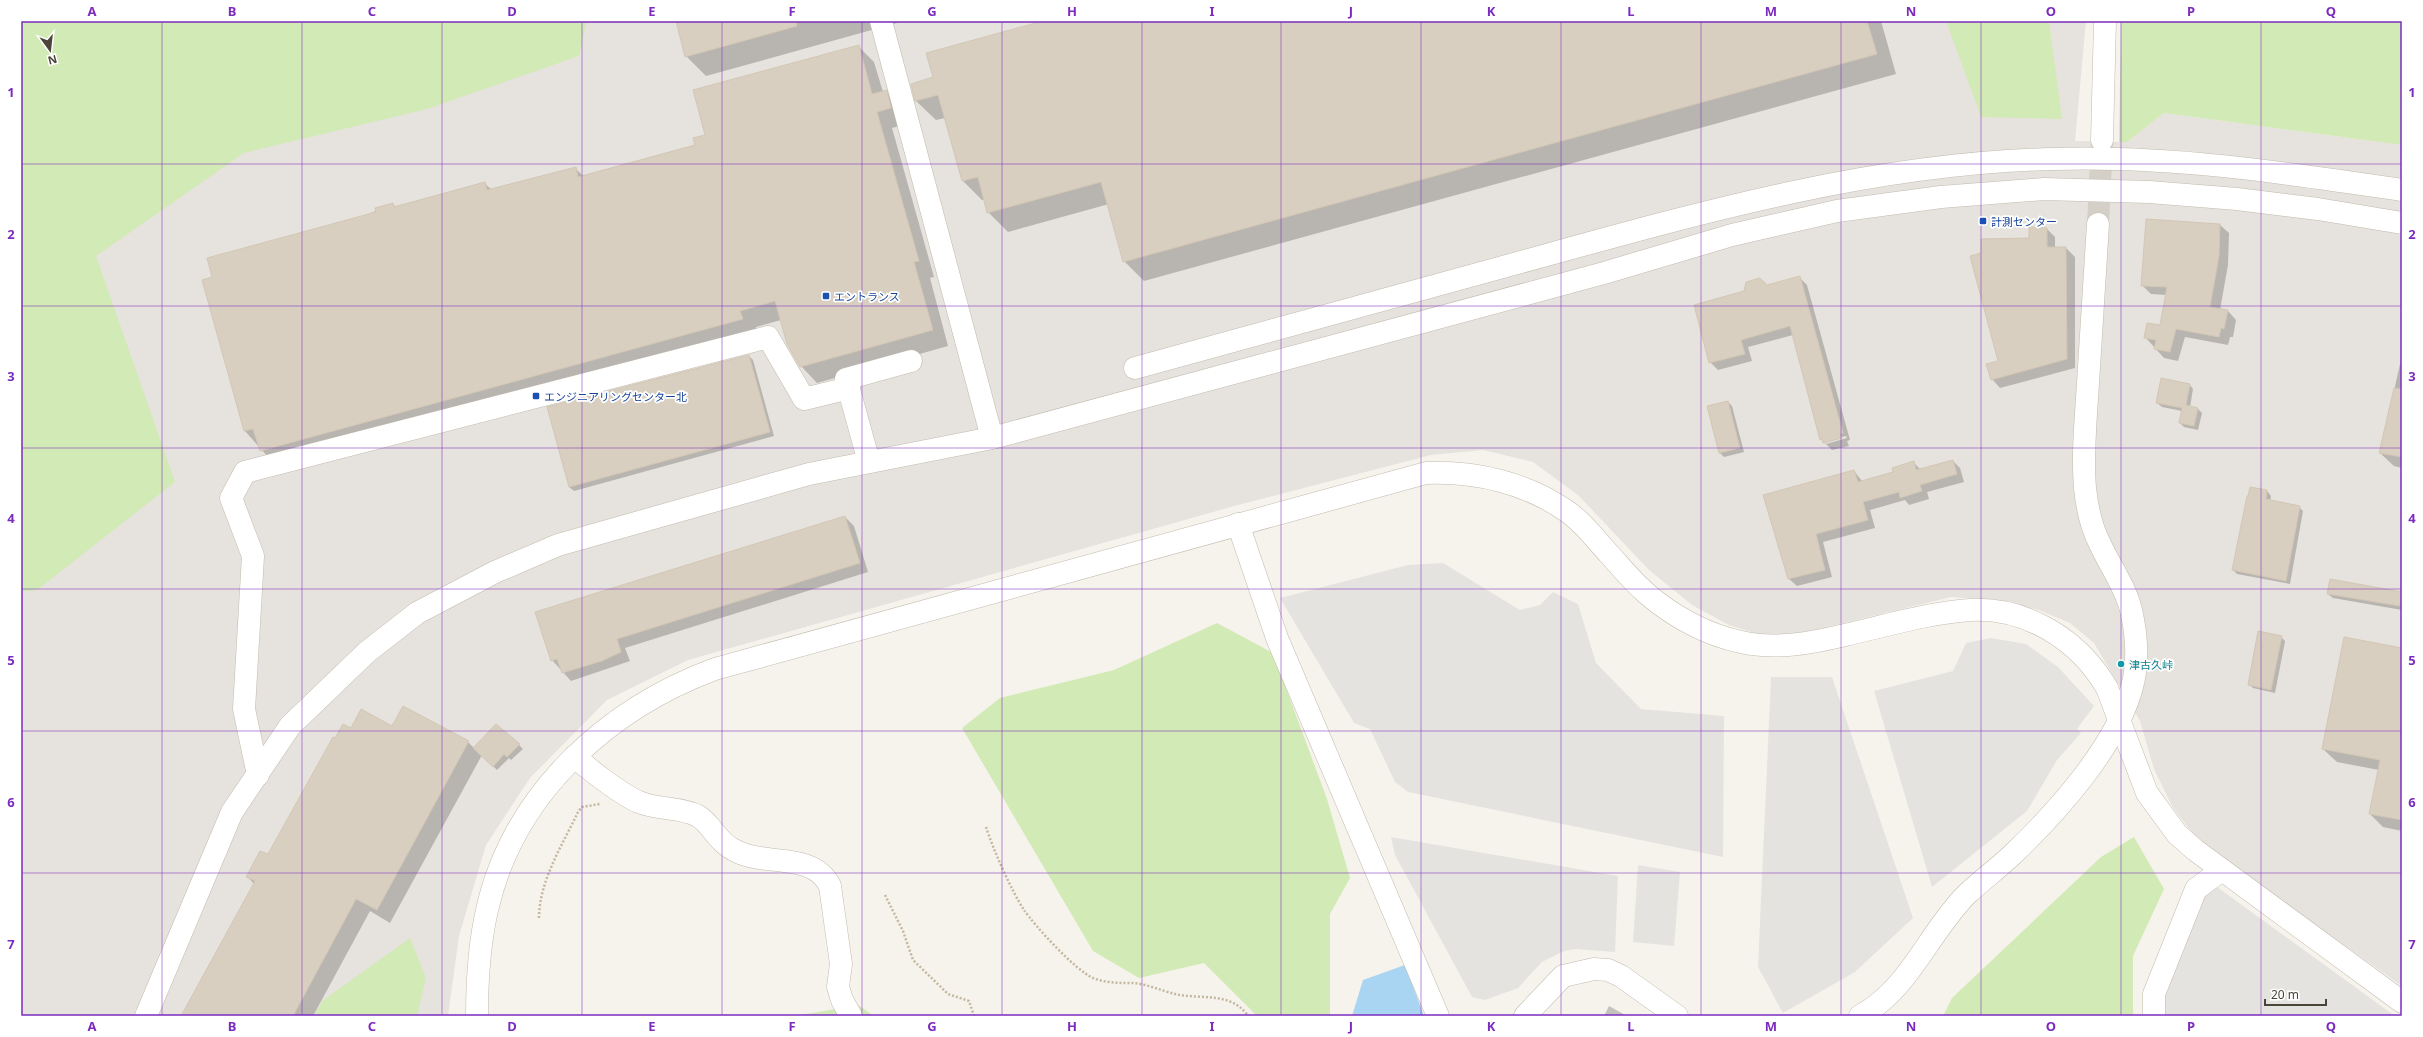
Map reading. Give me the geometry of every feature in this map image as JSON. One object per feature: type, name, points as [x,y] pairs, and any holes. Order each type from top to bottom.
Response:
[{"type":"street","points":[[881,21],[992,438]]},
{"type":"street","points":[[2102,140],[2105,21]]},
{"type":"street","points":[[1135,368],[1608,238],[1766,198],[1881,176],[1978,164],[2053,158],[2137,161],[2232,167],[2402,190]]},
{"type":"street","points":[[146,1016],[232,812],[290,726],[367,652],[417,613],[495,572],[558,545],[809,474],[992,438],[1604,273],[1700,244],[1837,211],[1941,197],[2044,189],[2149,192],[2237,199],[2318,209],[2402,222]]},
{"type":"street","points":[[1692,217],[1700,244]]},
{"type":"street","points":[[1860,1016],[1890,996],[1921,955],[1946,917],[1967,895],[2011,856],[2069,795],[2120,721],[2132,688],[2135,670],[2136,631],[2129,603],[2099,544],[2089,519],[2085,486],[2086,409],[2098,224]]},
{"type":"street","points":[[258,775],[244,709],[252,556],[231,498],[245,472],[768,337],[804,399],[849,388]]},
{"type":"street","points":[[869,462],[846,379],[912,361]]},
{"type":"street","points":[[476,1016],[477,984],[487,909],[510,848],[526,818],[541,794],[575,756],[620,717],[655,696],[687,680],[715,669],[1238,524],[1426,474],[1471,474],[1494,479],[1531,492],[1569,513],[1645,592],[1685,620],[1712,633],[1742,642],[1791,645],[1820,641],[1943,614],[1964,611],[2000,613],[2021,617],[2060,635],[2092,666],[2107,688],[2146,793],[2160,814],[2183,839],[2222,870],[2402,1002]]},
{"type":"street","points":[[1238,524],[1277,638],[1438,1016]]},
{"type":"street","points":[[575,756],[583,765],[639,802],[699,816],[725,846],[752,858],[808,865],[825,877],[830,886],[841,964],[838,987],[842,1000],[851,1016]]},
{"type":"street","points":[[2154,1016],[2154,994],[2196,889],[2222,870]]},
{"type":"street","points":[[1525,1016],[1563,976],[1594,969],[1608,970],[1621,976],[1677,1016]]},
{"type":"path","points":[[539,918],[539,908],[547,880],[578,812],[582,807],[592,804],[626,803],[633,798]]},
{"type":"path","points":[[986,826],[991,842],[1024,910],[1066,957],[1092,978],[1122,985],[1132,983],[1178,995],[1218,997],[1242,1007],[1248,1016]]},
{"type":"path","points":[[885,895],[903,931],[913,960],[948,994],[969,1001],[974,1016]]},
{"type":"shaded area","points":[[21,21],[2086,21],[2075,141],[2127,142],[2164,113],[2402,145],[2402,986],[2199,842],[2172,806],[2154,769],[2140,721],[2094,643],[2070,623],[2039,610],[2004,601],[1951,597],[1802,633],[1761,635],[1729,625],[1692,605],[1649,570],[1578,495],[1533,462],[1483,450],[1431,455],[1238,505],[688,660],[607,700],[530,778],[486,845],[459,936],[448,1016],[21,1016]]},
{"type":"shaded area","points":[[1443,563],[1520,610],[1540,605],[1553,592],[1578,604],[1596,663],[1641,709],[1724,716],[1723,857],[1408,792],[1395,782],[1370,729],[1354,723],[1280,598],[1408,565]]},
{"type":"shaded area","points":[[1991,638],[2026,644],[2058,667],[2094,706],[2077,729],[2081,733],[2057,760],[2027,811],[1932,887],[1874,691],[1953,671],[1966,643]]},
{"type":"shaded area","points":[[1771,677],[1832,677],[1913,918],[1855,972],[1783,1013],[1758,967]]},
{"type":"shaded area","points":[[1391,837],[1618,876],[1615,952],[1576,949],[1564,951],[1542,962],[1518,988],[1485,1000],[1472,997],[1395,855]]},
{"type":"shaded area","points":[[1638,865],[1680,872],[1674,946],[1633,942]]},
{"type":"shaded area","points":[[2213,884],[2395,1016],[2162,1016],[2160,1000],[2201,901]]},
{"type":"green space","points":[[21,21],[587,21],[579,56],[427,109],[244,153],[96,256],[175,482],[37,590],[21,592]]},
{"type":"green space","points":[[1946,21],[2049,21],[2062,119],[1981,117]]},
{"type":"green space","points":[[2121,21],[2402,21],[2402,145],[2164,113],[2127,142],[2119,142]]},
{"type":"green space","points":[[1217,623],[1273,653],[1327,799],[1350,878],[1330,914],[1330,1016],[1257,1016],[1204,963],[1139,978],[1093,951],[962,728],[1000,698],[1114,670]]},
{"type":"green space","points":[[2134,837],[2164,889],[2133,956],[2133,1016],[1943,1016],[1952,998],[2101,857]]},
{"type":"green space","points":[[410,938],[426,978],[417,1016],[314,1016],[322,1001]]},
{"type":"green space","points":[[858,1005],[874,1016],[800,1016],[801,1015]]},
{"type":"water","points":[[1405,965],[1424,1016],[1352,1016],[1363,980]]},
{"type":"building","points":[[676,21],[796,21],[797,26],[685,57]]},
{"type":"building","points":[[1043,21],[1867,21],[1877,54],[1123,262],[1101,182],[987,213],[978,177],[962,181],[938,95],[915,101],[911,84],[933,77],[926,53]]},
{"type":"building","points":[[859,45],[872,94],[887,90],[891,108],[877,112],[919,261],[914,262],[933,330],[800,367],[787,344],[775,301],[740,311],[743,319],[260,451],[253,429],[244,431],[202,280],[212,277],[207,258],[376,212],[375,208],[393,203],[394,207],[485,182],[487,190],[576,167],[578,177],[695,145],[693,138],[705,135],[693,90]]},
{"type":"building","points":[[2146,219],[2220,224],[2219,256],[2210,307],[2228,310],[2224,329],[2221,328],[2219,337],[2176,329],[2170,352],[2154,349],[2156,340],[2144,338],[2147,323],[2160,325],[2167,287],[2141,286]]},
{"type":"building","points":[[2029,227],[2047,228],[2047,247],[2066,247],[2067,359],[1991,380],[1986,364],[1998,361],[1970,256],[1981,253],[1981,239],[2029,238]]},
{"type":"building","points":[[1800,276],[1843,433],[1840,434],[1842,438],[1823,443],[1822,439],[1820,440],[1790,326],[1741,340],[1745,354],[1709,363],[1694,305],[1744,291],[1746,282],[1760,278],[1767,285]]},
{"type":"building","points":[[749,355],[770,432],[569,487],[547,407]]},
{"type":"building","points":[[2161,378],[2190,384],[2186,405],[2198,408],[2194,426],[2179,423],[2182,408],[2156,403]]},
{"type":"building","points":[[2394,388],[2402,389],[2402,457],[2379,453]]},
{"type":"building","points":[[1728,401],[1740,448],[1719,453],[1707,406]]},
{"type":"building","points":[[1953,460],[1957,474],[1920,485],[1922,491],[1900,498],[1899,492],[1863,502],[1868,520],[1816,534],[1825,570],[1788,579],[1763,495],[1854,470],[1858,482],[1893,472],[1892,468],[1914,461],[1916,470]]},
{"type":"building","points":[[2250,487],[2267,490],[2266,499],[2300,506],[2286,581],[2232,570]]},
{"type":"building","points":[[845,516],[860,563],[617,639],[621,652],[602,661],[562,673],[557,659],[551,661],[535,612]]},
{"type":"building","points":[[2330,579],[2402,592],[2400,606],[2327,594]]},
{"type":"building","points":[[2258,631],[2282,636],[2271,690],[2248,685]]},
{"type":"building","points":[[2344,637],[2402,648],[2402,820],[2369,814],[2380,760],[2322,749]]},
{"type":"building","points":[[403,706],[469,741],[377,910],[356,899],[293,1016],[181,1016],[255,881],[246,877],[260,851],[268,854],[333,737],[335,738],[343,724],[351,728],[361,709],[392,726]]},
{"type":"building","points":[[496,724],[520,744],[507,757],[504,754],[493,767],[473,748]]},
{"type":"tunnel","points":[[2098,224],[2102,140]]},
{"type":"place","name":"計測センター","points":[[1983,221]]},
{"type":"place","name":"エントランス","points":[[826,296]]},
{"type":"place","name":"エンジニアリングセンター北","points":[[536,396]]},
{"type":"place","name":"津古久峠","points":[[2121,664]]}]
